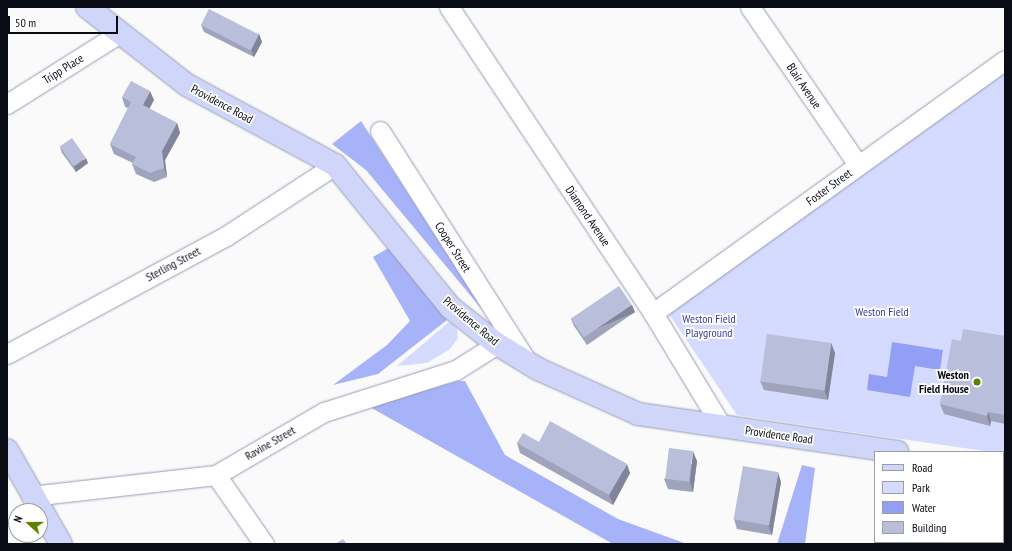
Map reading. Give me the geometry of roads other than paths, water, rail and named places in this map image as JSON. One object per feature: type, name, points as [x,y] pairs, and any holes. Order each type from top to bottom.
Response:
[{"type":"main road","name":"Providence Road","points":[[87,7],[118,34],[187,85],[335,164],[450,307],[497,344],[527,362],[638,414],[883,451]]},
{"type":"main road","points":[[7,450],[31,496],[61,544]]},
{"type":"street","name":"Diamond Avenue","points":[[449,7],[653,314],[722,427]]},
{"type":"street","name":"Blair Avenue","points":[[750,7],[858,165]]},
{"type":"street","name":"Tripp Place","points":[[7,104],[118,34]]},
{"type":"street","name":"Foster Street","points":[[653,314],[1005,60]]},
{"type":"street","name":"Cooper Street","points":[[380,131],[527,362]]},
{"type":"street","name":"Sterling Street","points":[[7,354],[226,236],[335,164]]},
{"type":"street","name":"Ravine Street","points":[[31,496],[216,475],[324,412],[456,370],[497,344]]},
{"type":"street","points":[[216,475],[264,544]]},
{"type":"water","points":[[892,342],[943,350],[940,370],[915,366],[910,397],[867,390],[869,374],[887,377]]},
{"type":"place","name":"Weston Field House","points":[[977,382]]},
{"type":"park label","name":"Weston Field","points":[[882,312]]},
{"type":"park label","name":"Weston Field Playground","points":[[709,326]]}]
